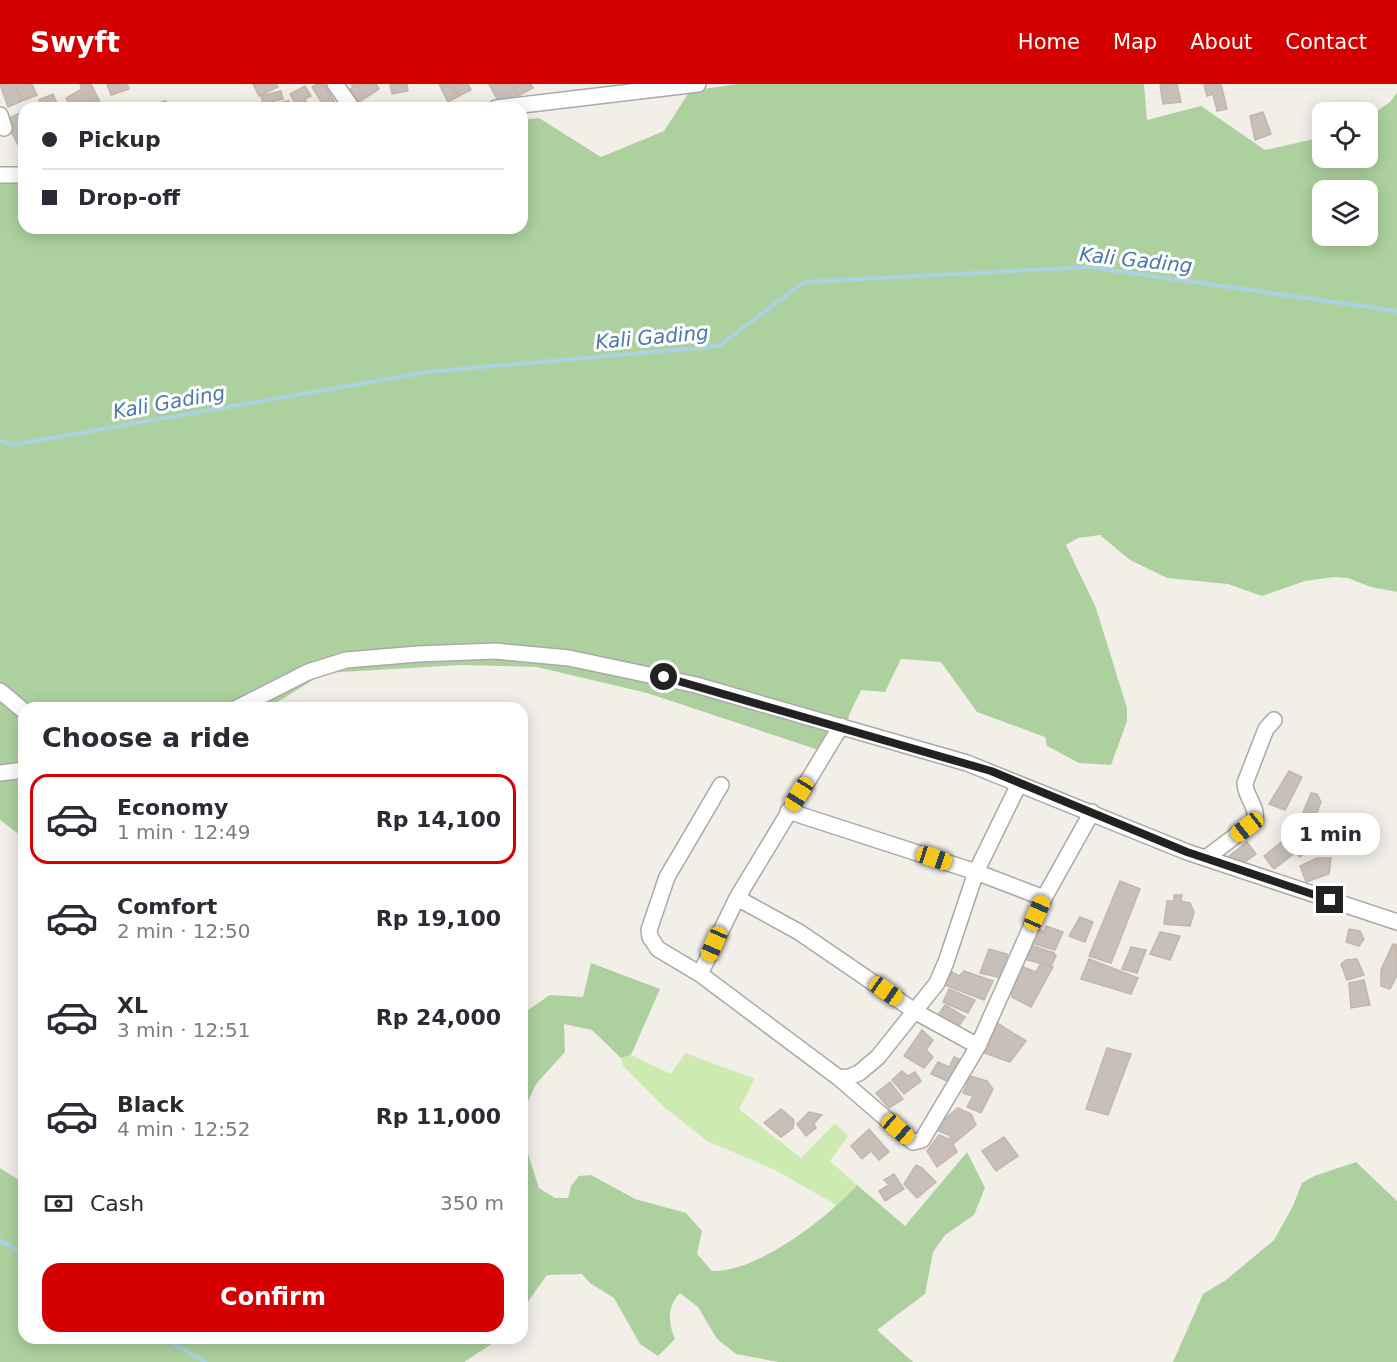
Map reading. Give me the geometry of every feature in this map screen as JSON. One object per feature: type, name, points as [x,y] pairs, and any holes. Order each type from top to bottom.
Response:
[{"type":"street","points":[[335,84],[348,102]]},
{"type":"street","points":[[528,104],[698,84]]},
{"type":"street","points":[[0,175],[18,175]]},
{"type":"street","points":[[249,702],[308,672],[346,660],[495,651],[569,658],[664,677],[975,766],[1156,840],[1397,922]]},
{"type":"street","points":[[0,691],[18,707]]},
{"type":"street","points":[[1206,858],[1255,821],[1256,813],[1245,790],[1245,783],[1266,729],[1274,720]]},
{"type":"street","points":[[700,974],[737,898],[841,726]]},
{"type":"street","points":[[0,773],[18,771]]},
{"type":"street","points":[[721,784],[667,877],[649,930],[650,938],[658,949],[700,974],[839,1078],[913,1142],[922,1140],[978,1046],[1044,898],[1092,812]]},
{"type":"street","points":[[839,1078],[849,1077],[868,1066],[916,1012],[937,983],[976,872],[1019,784]]},
{"type":"street","points":[[788,812],[976,872],[1044,898]]},
{"type":"street","points":[[737,898],[799,932],[916,1012],[978,1046]]},
{"type":"green space","points":[[738,84],[1144,84],[1147,120],[1201,106],[1265,150],[1312,139],[1312,168],[1378,168],[1378,110],[1390,102],[1397,93],[1397,592],[1371,587],[1348,578],[1334,577],[1305,581],[1262,596],[1228,584],[1167,578],[1130,560],[1100,535],[1078,538],[1066,545],[1096,608],[1127,708],[1127,721],[1111,765],[1079,763],[1047,746],[1045,737],[977,712],[941,662],[901,659],[885,692],[861,690],[834,755],[647,693],[537,667],[462,665],[324,673],[278,702],[18,702],[18,834],[0,820],[0,166],[18,175],[18,234],[528,234],[528,119],[539,118],[601,157],[664,131],[690,91]]},
{"type":"green space","points":[[591,963],[660,989],[631,1055],[621,1058],[592,1030],[564,1024],[565,1052],[536,1084],[528,1101],[528,1010],[550,995],[583,997]]},
{"type":"green space","points":[[685,1053],[755,1079],[739,1109],[801,1158],[835,1123],[848,1136],[830,1161],[857,1185],[838,1206],[775,1170],[707,1141],[665,1108],[623,1066],[621,1058],[631,1055],[671,1074]]},
{"type":"green space","points":[[967,1152],[985,1188],[974,1215],[945,1235],[933,1252],[925,1294],[877,1330],[913,1362],[778,1362],[736,1354],[717,1339],[698,1307],[680,1293],[673,1303],[670,1315],[675,1339],[658,1356],[640,1344],[614,1298],[590,1283],[582,1274],[547,1275],[528,1302],[528,1154],[539,1188],[555,1198],[568,1198],[571,1186],[579,1176],[591,1175],[635,1199],[686,1213],[702,1231],[697,1254],[712,1271],[730,1269],[770,1253],[810,1227],[857,1185],[905,1226]]},
{"type":"green space","points":[[1356,1162],[1397,1201],[1397,1362],[1173,1362],[1203,1294],[1226,1280],[1274,1240],[1293,1206],[1302,1183],[1314,1176]]},
{"type":"green space","points":[[0,1168],[18,1179],[18,1344],[492,1344],[464,1362],[0,1362]]},
{"type":"building","points":[[0,84],[15,84],[22,101],[8,107]]},
{"type":"building","points":[[15,84],[32,84],[37,95],[22,101]]},
{"type":"building","points":[[80,84],[91,84],[98,98],[90,102],[68,102],[66,98],[82,89]]},
{"type":"building","points":[[107,84],[127,84],[129,89],[111,95]]},
{"type":"building","points":[[253,84],[276,84],[278,87],[259,96]]},
{"type":"building","points":[[324,84],[334,102],[321,102],[312,87]]},
{"type":"building","points":[[351,84],[376,84],[379,89],[359,102],[350,89],[353,87]]},
{"type":"building","points":[[390,84],[407,84],[408,91],[392,94]]},
{"type":"building","points":[[439,84],[452,84],[459,96],[448,102]]},
{"type":"building","points":[[452,84],[468,84],[471,90],[459,96]]},
{"type":"building","points":[[489,84],[511,84],[517,95],[499,102]]},
{"type":"building","points":[[511,84],[531,84],[533,88],[518,96]]},
{"type":"building","points":[[1160,84],[1177,84],[1181,102],[1163,104]]},
{"type":"building","points":[[1204,84],[1221,84],[1227,109],[1217,111],[1213,94],[1207,96]]},
{"type":"building","points":[[305,86],[311,96],[305,99],[306,102],[295,102],[290,94]]},
{"type":"building","points":[[281,91],[283,99],[262,102],[261,96]]},
{"type":"building","points":[[53,94],[56,102],[40,102],[39,100]]},
{"type":"building","points":[[1263,112],[1271,134],[1255,140],[1250,116]]},
{"type":"building","points":[[18,114],[18,144],[5,120]]},
{"type":"building","points":[[1289,771],[1302,777],[1285,810],[1269,804]]},
{"type":"building","points":[[1311,793],[1317,794],[1321,802],[1314,820],[1302,815]]},
{"type":"building","points":[[1293,825],[1314,845],[1300,857],[1295,853],[1274,869],[1264,856],[1285,839],[1282,834]]},
{"type":"building","points":[[1247,842],[1256,854],[1239,866],[1224,860]]},
{"type":"building","points":[[1317,858],[1331,858],[1329,874],[1306,882],[1300,866]]},
{"type":"building","points":[[1120,881],[1140,889],[1111,963],[1089,956]]},
{"type":"building","points":[[1174,895],[1182,895],[1181,901],[1190,903],[1194,912],[1190,926],[1164,924],[1167,901],[1174,901]]},
{"type":"building","points":[[1080,917],[1093,922],[1085,942],[1069,936]]},
{"type":"building","points":[[1046,926],[1063,932],[1055,950],[1028,942],[1035,928],[1044,932]]},
{"type":"building","points":[[1349,929],[1360,931],[1364,939],[1359,946],[1346,942]]},
{"type":"building","points":[[1160,932],[1180,936],[1170,960],[1150,954]]},
{"type":"building","points":[[1027,944],[1054,953],[1056,956],[1051,966],[1020,958]]},
{"type":"building","points":[[1393,944],[1397,945],[1397,975],[1390,989],[1381,986],[1381,970]]},
{"type":"building","points":[[1131,947],[1146,950],[1137,973],[1122,969]]},
{"type":"building","points":[[989,949],[1007,954],[1009,963],[1001,978],[980,973]]},
{"type":"building","points":[[1089,959],[1138,978],[1131,994],[1081,979]]},
{"type":"building","points":[[1357,959],[1364,975],[1347,980],[1341,964],[1346,960]]},
{"type":"building","points":[[1041,963],[1053,967],[1031,1007],[1012,997],[1012,980],[1018,965],[1036,972]]},
{"type":"building","points":[[964,971],[993,981],[984,1000],[945,985],[952,972],[959,976]]},
{"type":"building","points":[[1364,980],[1370,1005],[1351,1008],[1349,983]]},
{"type":"building","points":[[949,989],[975,1000],[968,1013],[943,1002]]},
{"type":"building","points":[[945,1005],[965,1017],[956,1030],[936,1018]]},
{"type":"building","points":[[997,1023],[1026,1041],[1010,1062],[982,1052]]},
{"type":"building","points":[[922,1030],[933,1040],[926,1050],[933,1057],[924,1068],[904,1056]]},
{"type":"building","points":[[1107,1048],[1131,1054],[1108,1115],[1086,1109]]},
{"type":"building","points":[[954,1057],[966,1062],[954,1084],[931,1074],[938,1062],[949,1067]]},
{"type":"building","points":[[902,1071],[908,1076],[915,1072],[921,1081],[904,1094],[892,1080]]},
{"type":"building","points":[[970,1076],[987,1081],[993,1089],[981,1113],[967,1107],[973,1096],[963,1093]]},
{"type":"building","points":[[890,1082],[903,1099],[889,1108],[876,1093]]},
{"type":"building","points":[[958,1108],[971,1114],[976,1125],[953,1144],[949,1135],[933,1129]]},
{"type":"building","points":[[781,1109],[794,1120],[793,1128],[781,1137],[764,1123]]},
{"type":"building","points":[[809,1112],[822,1115],[814,1123],[816,1128],[806,1136],[797,1124]]},
{"type":"building","points":[[869,1129],[889,1152],[879,1160],[871,1151],[862,1159],[851,1146]]},
{"type":"building","points":[[939,1135],[951,1140],[957,1152],[937,1167],[927,1151]]},
{"type":"building","points":[[1004,1137],[1018,1156],[996,1171],[982,1151]]},
{"type":"building","points":[[916,1165],[936,1182],[917,1198],[904,1184]]},
{"type":"building","points":[[894,1174],[904,1189],[885,1201],[879,1191],[889,1185],[884,1180]]},
{"type":"waterway","name":"Kali Gading","points":[[0,440],[12,445],[427,372],[719,346],[804,282],[1089,267],[1397,311]]},
{"type":"waterway","points":[[0,1241],[18,1250]]},
{"type":"waterway","points":[[174,1344],[205,1362]]},
{"type":"route","points":[[664,677],[841,726],[991,771],[1187,852],[1330,900]]}]
